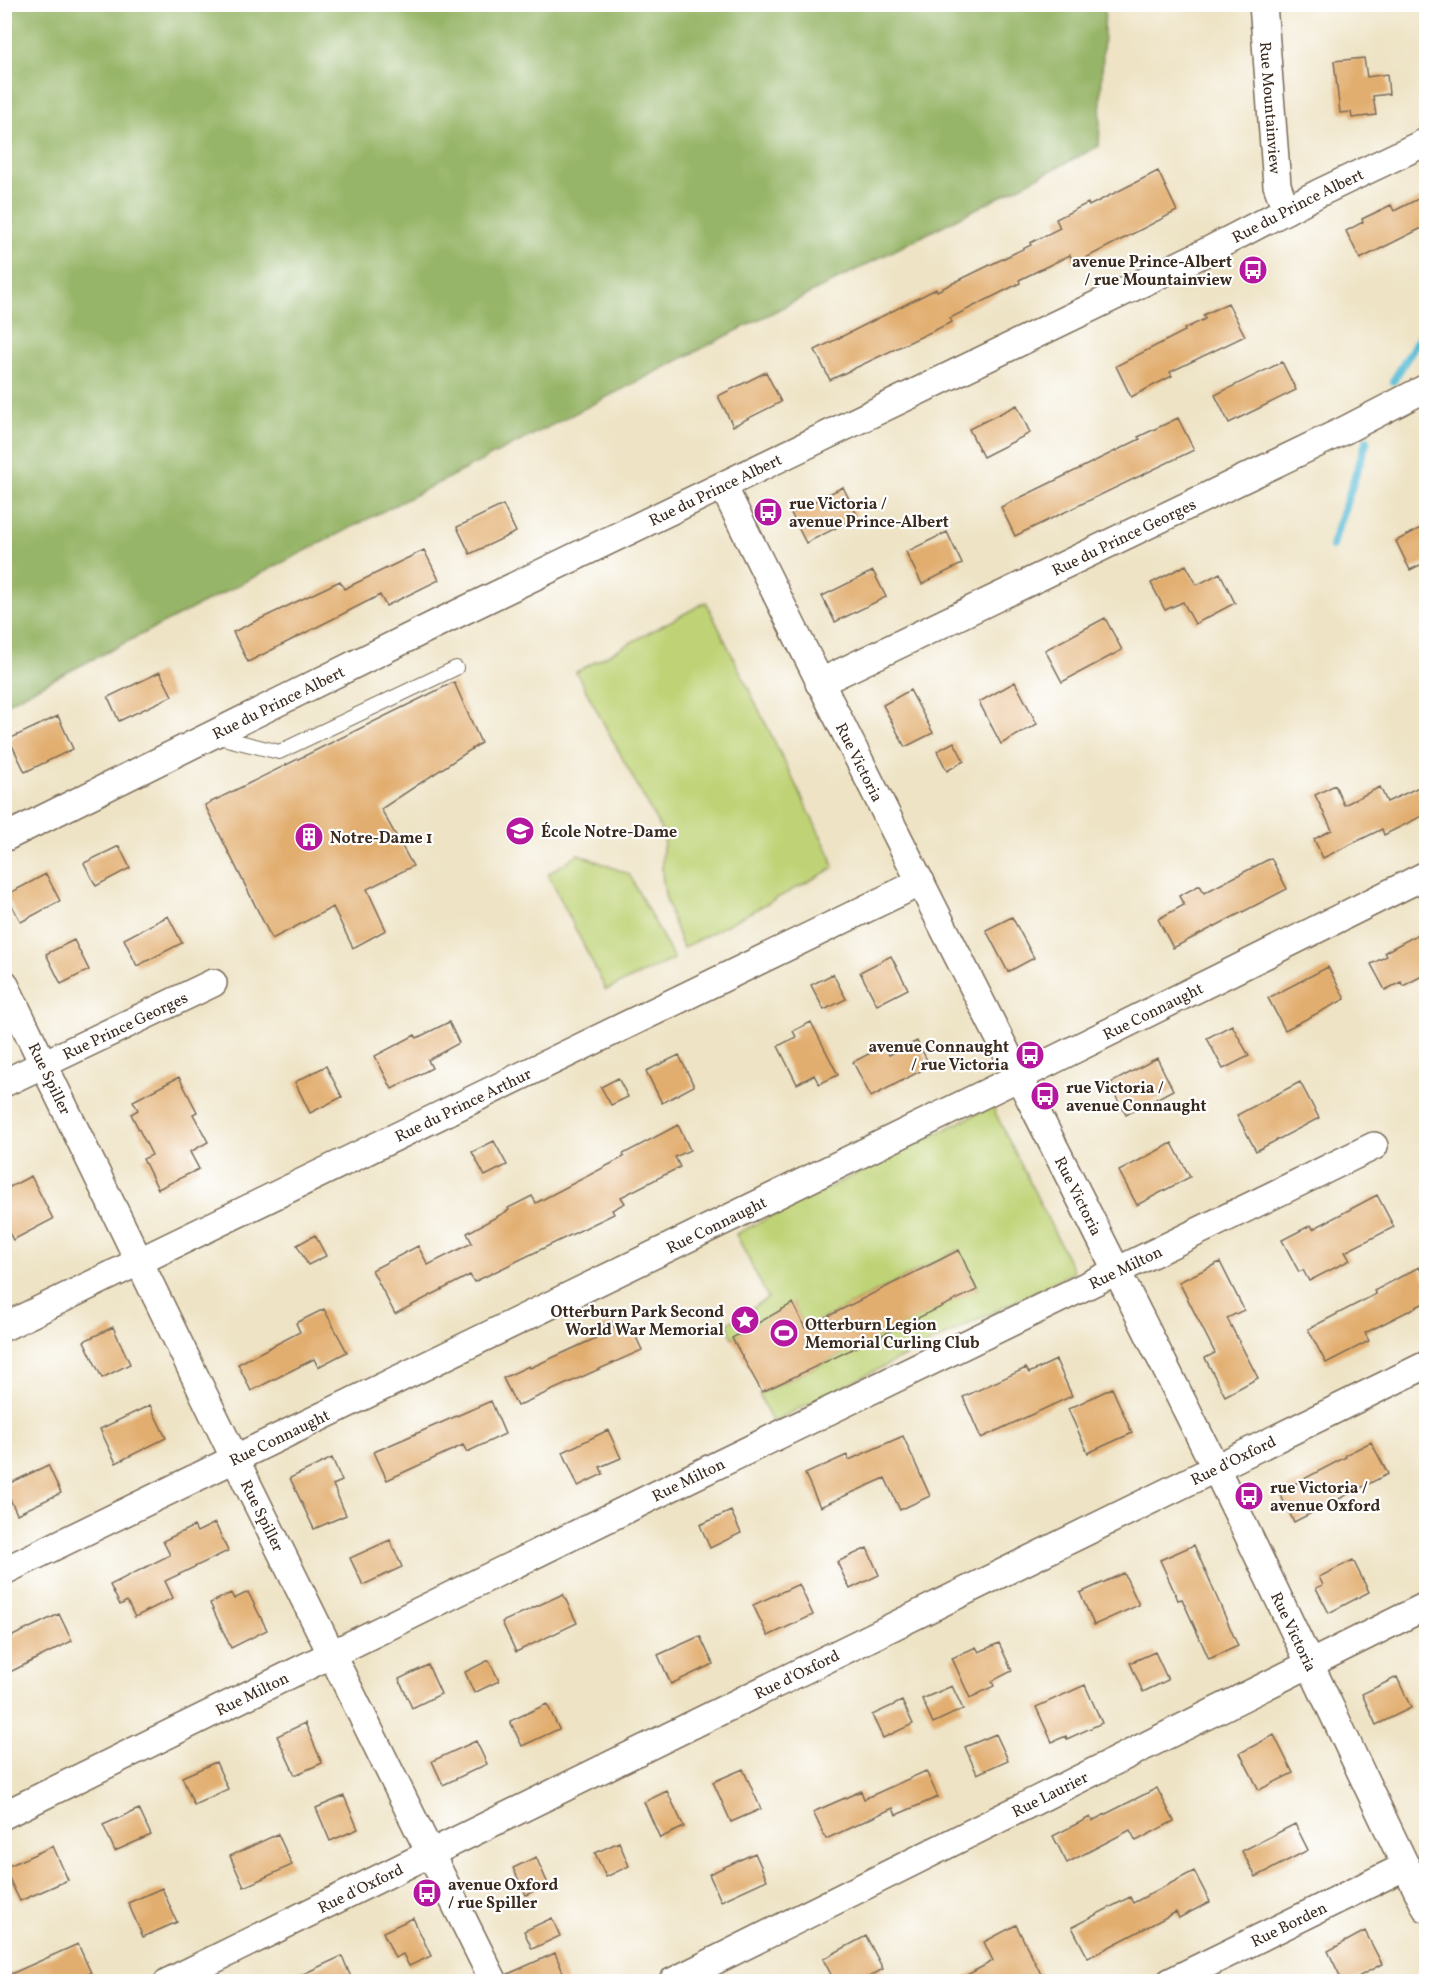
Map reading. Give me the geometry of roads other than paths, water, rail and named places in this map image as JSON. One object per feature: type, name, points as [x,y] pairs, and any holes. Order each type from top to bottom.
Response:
[{"type":"street","name":"Rue Mountainview","points":[[1263,4],[1277,185],[1286,210]]},
{"type":"street","name":"Rue du Prince Albert","points":[[4,838],[436,624],[1202,254],[1426,142]]},
{"type":"street","name":"Rue du Prince Georges","points":[[819,683],[1345,430],[1426,388]]},
{"type":"street","name":"Rue Victoria","points":[[723,486],[819,683],[1215,1469],[1426,1908]]},
{"type":"street","name":"Rue Connaught","points":[[4,1571],[1018,1077],[1426,875]]},
{"type":"street","name":"Rue du Prince Arthur","points":[[4,1327],[921,882]]},
{"type":"street","name":"Rue Spiller","points":[[4,983],[235,1458],[333,1653],[429,1854],[494,1982]]},
{"type":"street","name":"Rue Prince Georges","points":[[4,1083],[213,983]]},
{"type":"street","name":"Rue Milton","points":[[4,1815],[1374,1146]]},
{"type":"street","name":"Rue d'Oxford","points":[[168,1982],[1426,1365]]},
{"type":"street","name":"Rue Laurier","points":[[672,1982],[1426,1606]]},
{"type":"street","name":"Rue Borden","points":[[1170,1982],[1406,1866]]},
{"type":"lane","points":[[213,735],[279,752],[456,668]]},
{"type":"waterway","points":[[1393,381],[1426,327]]},
{"type":"waterway","points":[[1332,546],[1367,440]]},
{"type":"place","name":"avenue Prince-Albert / rue Mountainview","points":[[1253,270]]},
{"type":"place","name":"rue Victoria / avenue Prince-Albert","points":[[768,512]]},
{"type":"place","name":"École Notre-Dame","points":[[520,831]]},
{"type":"place","name":"Notre-Dame 1","points":[[309,837]]},
{"type":"place","name":"avenue Connaught / rue Victoria","points":[[1030,1055]]},
{"type":"place","name":"rue Victoria / avenue Connaught","points":[[1045,1096]]},
{"type":"place","name":"Otterburn Park Second World War Memorial","points":[[745,1320]]},
{"type":"place","name":"Otterburn Legion Memorial Curling Club","points":[[784,1333]]},
{"type":"place","name":"rue Victoria / avenue Oxford","points":[[1249,1496]]},
{"type":"place","name":"avenue Oxford / rue Spiller","points":[[427,1893]]}]
